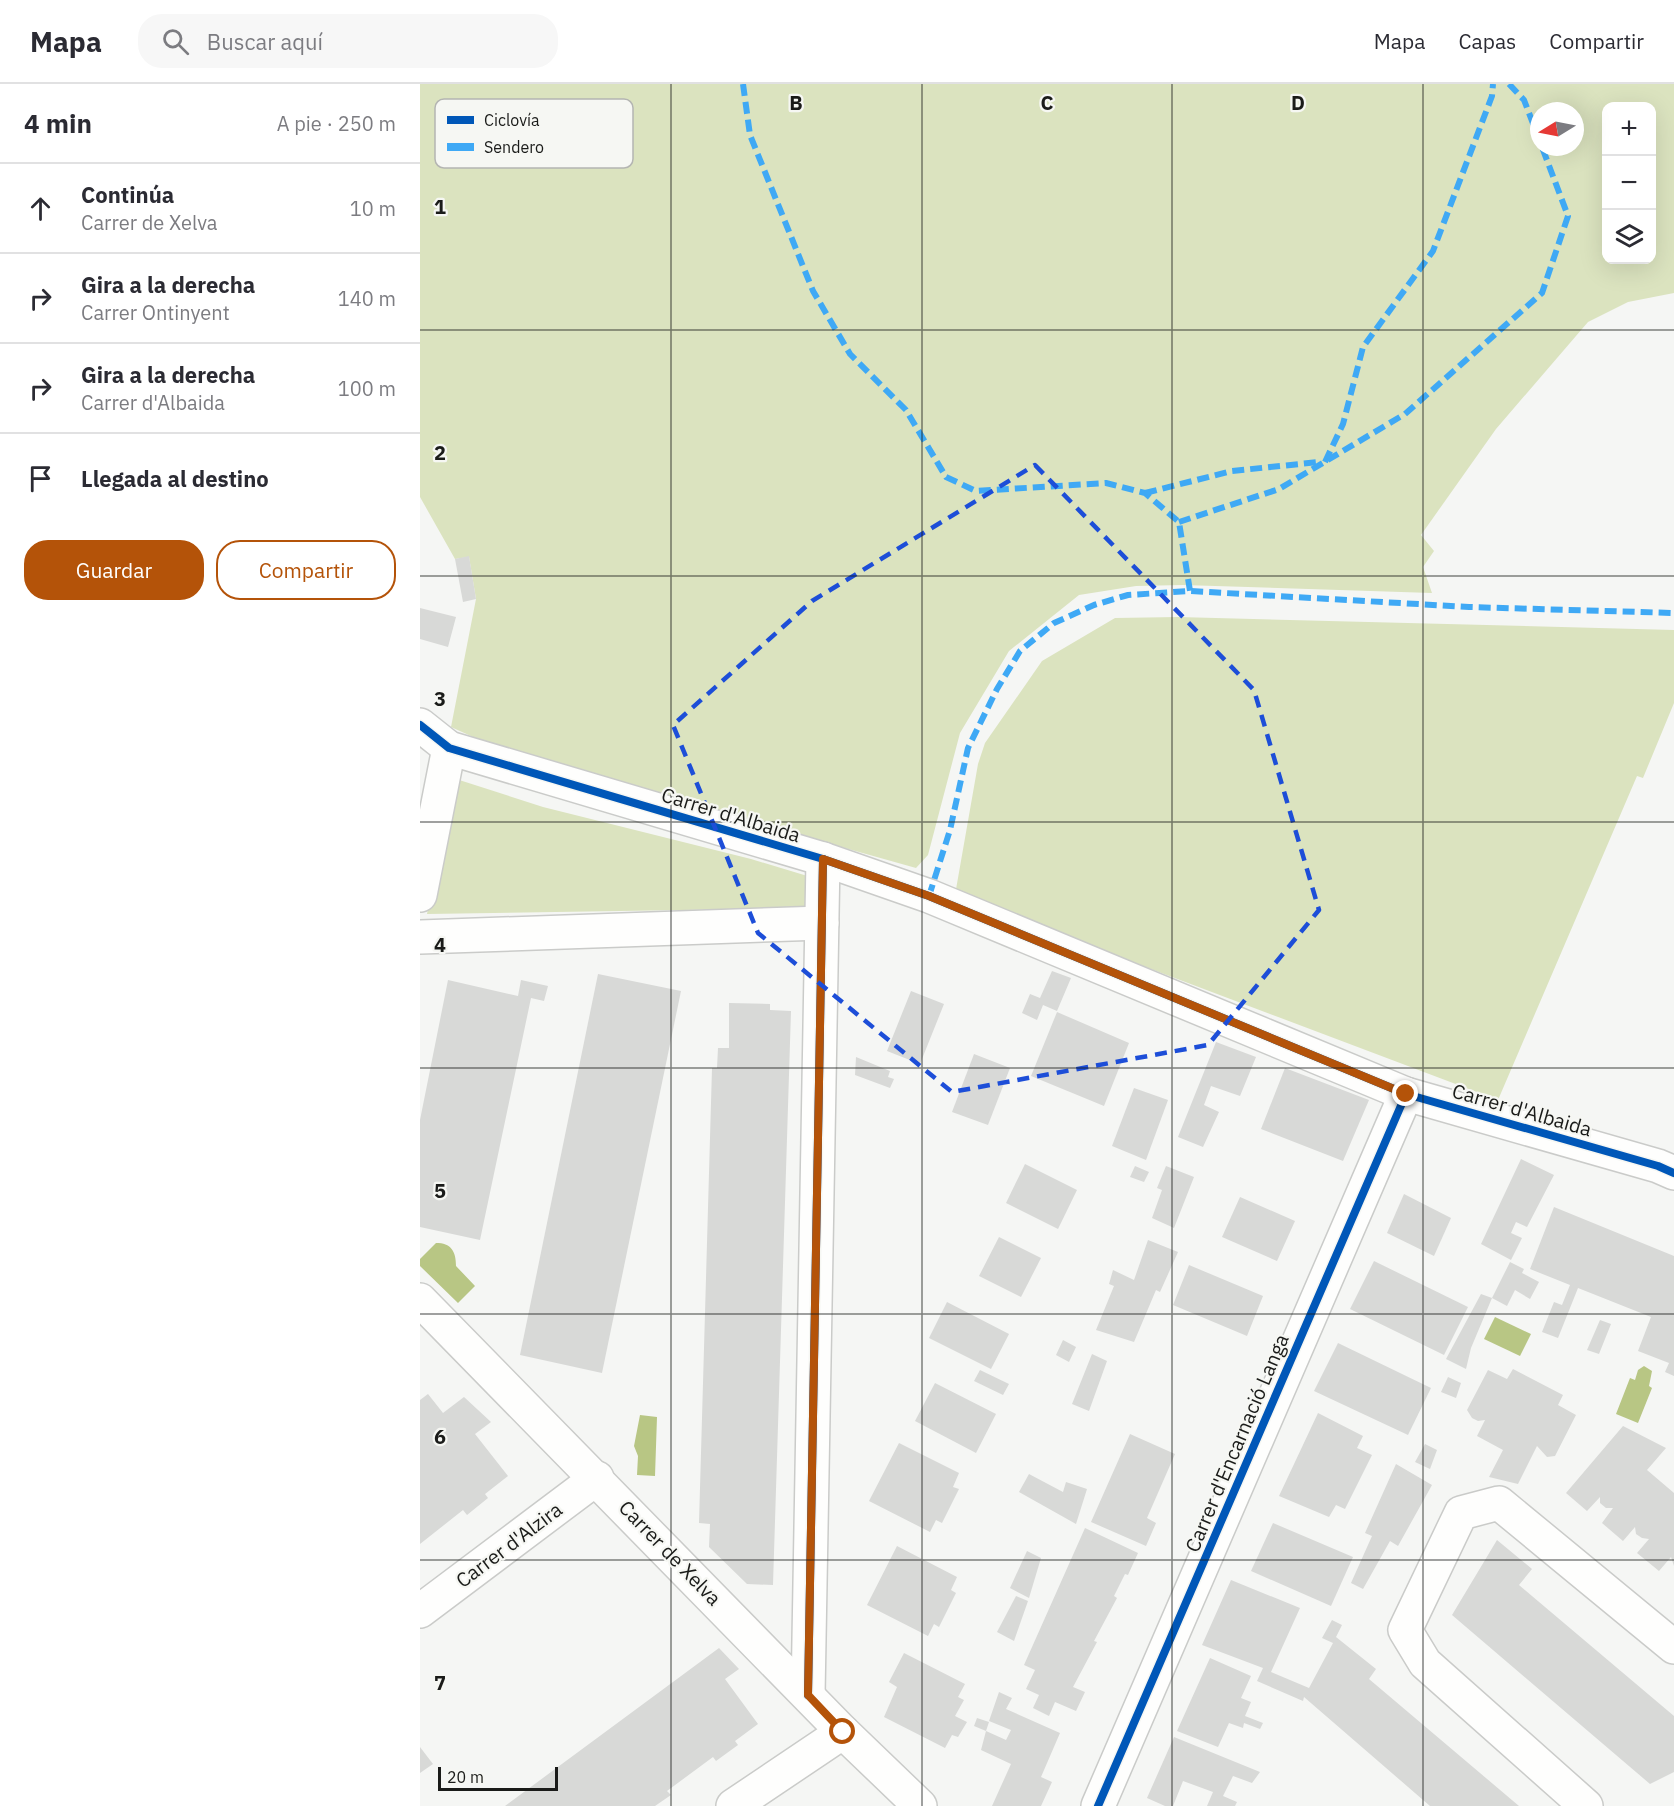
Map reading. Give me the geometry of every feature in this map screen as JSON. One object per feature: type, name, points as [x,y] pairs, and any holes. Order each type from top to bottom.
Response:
[{"type":"street","name":"Carrer d'Albaida","points":[[420,726],[449,748],[823,859],[929,896],[1406,1094],[1658,1166],[1674,1173]]},
{"type":"street","points":[[420,895],[449,748]]},
{"type":"street","points":[[808,1695],[823,859]]},
{"type":"street","points":[[420,937],[822,923]]},
{"type":"street","name":"Carrer d'Encarnació Langa","points":[[1098,1806],[1406,1094]]},
{"type":"street","name":"Carrer de Xelva","points":[[420,1300],[597,1478],[843,1732],[920,1806]]},
{"type":"street","name":"Carrer d'Alzira","points":[[420,1611],[597,1478]]},
{"type":"street","points":[[1586,1806],[1425,1663],[1405,1630],[1461,1513],[1499,1503],[1674,1647]]},
{"type":"street","points":[[734,1806],[843,1732]]},
{"type":"highlighted area","points":[[1035,465],[1254,690],[1319,910],[1208,1045],[952,1092],[758,933],[673,725],[812,601]]},
{"type":"shaded area","points":[[420,84],[1674,84],[1674,293],[1628,302],[1588,322],[1496,429],[1421,535],[1434,551],[1423,567],[1432,593],[1183,585],[1136,586],[1079,595],[1009,651],[960,733],[928,855],[916,868],[727,815],[482,741],[451,727],[476,599],[469,557],[455,559],[420,497]]},
{"type":"shaded area","points":[[1178,617],[1674,630],[1674,703],[1643,778],[1637,776],[1498,1100],[955,895],[978,764],[985,743],[1042,661],[1115,618]]},
{"type":"shaded area","points":[[453,778],[543,807],[751,859],[814,878],[811,908],[427,914]]},
{"type":"shaded area","points":[[436,1243],[445,1244],[452,1249],[456,1266],[475,1286],[458,1303],[420,1266],[420,1259]]},
{"type":"shaded area","points":[[1495,1317],[1531,1334],[1520,1356],[1484,1339]]},
{"type":"shaded area","points":[[1644,1366],[1652,1371],[1649,1386],[1652,1388],[1638,1423],[1616,1414],[1630,1378],[1635,1380],[1638,1370]]},
{"type":"shaded area","points":[[640,1415],[657,1417],[655,1476],[637,1475],[638,1456],[634,1446]]},
{"type":"building","points":[[469,556],[476,599],[463,602],[455,559]]},
{"type":"building","points":[[420,608],[456,617],[448,647],[420,639]]},
{"type":"building","points":[[1052,971],[1071,978],[1057,1011],[1043,1005],[1037,1020],[1022,1013],[1030,994],[1040,998]]},
{"type":"building","points":[[598,974],[681,991],[602,1373],[520,1355]]},
{"type":"building","points":[[448,980],[518,996],[521,980],[548,986],[544,1001],[531,998],[480,1240],[420,1227],[420,1120]]},
{"type":"building","points":[[911,991],[944,1004],[920,1064],[887,1051]]},
{"type":"building","points":[[729,1003],[770,1004],[770,1010],[791,1011],[773,1585],[747,1584],[709,1547],[710,1524],[699,1523],[712,1068],[717,1068],[718,1048],[729,1048]]},
{"type":"building","points":[[1057,1012],[1129,1043],[1104,1106],[1031,1076]]},
{"type":"building","points":[[1216,1042],[1256,1057],[1240,1096],[1211,1086],[1204,1105],[1219,1112],[1203,1147],[1178,1137]]},
{"type":"building","points":[[974,1054],[1010,1068],[988,1125],[952,1112]]},
{"type":"building","points":[[856,1057],[890,1071],[888,1077],[894,1079],[890,1088],[855,1075]]},
{"type":"building","points":[[1285,1068],[1369,1100],[1343,1161],[1261,1129]]},
{"type":"building","points":[[1134,1088],[1168,1100],[1146,1160],[1112,1146]]},
{"type":"building","points":[[1521,1159],[1554,1175],[1527,1227],[1516,1222],[1511,1233],[1522,1238],[1511,1260],[1481,1244]]},
{"type":"building","points":[[1025,1164],[1077,1190],[1058,1229],[1006,1203]]},
{"type":"building","points":[[1135,1166],[1149,1172],[1144,1182],[1130,1177]]},
{"type":"building","points":[[1166,1166],[1194,1177],[1174,1228],[1152,1218],[1162,1190],[1157,1188]]},
{"type":"building","points":[[1404,1194],[1451,1218],[1434,1256],[1387,1233]]},
{"type":"building","points":[[1240,1197],[1295,1221],[1277,1261],[1222,1237]]},
{"type":"building","points":[[1554,1207],[1674,1256],[1674,1376],[1665,1372],[1669,1363],[1638,1351],[1651,1317],[1578,1288],[1558,1338],[1542,1332],[1554,1302],[1562,1305],[1570,1285],[1530,1269]]},
{"type":"building","points":[[999,1237],[1041,1258],[1021,1297],[979,1276]]},
{"type":"building","points":[[1148,1240],[1178,1252],[1160,1292],[1156,1290],[1134,1342],[1096,1330],[1114,1286],[1109,1284],[1113,1270],[1134,1280]]},
{"type":"building","points":[[1374,1261],[1468,1307],[1444,1355],[1350,1309]]},
{"type":"building","points":[[1510,1262],[1524,1269],[1522,1273],[1539,1282],[1530,1299],[1515,1290],[1507,1306],[1492,1298]]},
{"type":"building","points":[[1189,1265],[1263,1296],[1247,1336],[1173,1305]]},
{"type":"building","points":[[1481,1294],[1492,1298],[1471,1348],[1466,1369],[1446,1359]]},
{"type":"building","points":[[947,1302],[1009,1334],[991,1369],[929,1338]]},
{"type":"building","points":[[1600,1320],[1611,1324],[1599,1354],[1587,1350]]},
{"type":"building","points":[[1063,1340],[1076,1347],[1069,1362],[1056,1355]]},
{"type":"building","points":[[1338,1343],[1431,1388],[1408,1435],[1314,1391]]},
{"type":"building","points":[[1092,1354],[1107,1361],[1089,1411],[1072,1404]]},
{"type":"building","points":[[1513,1369],[1563,1395],[1558,1405],[1576,1415],[1555,1456],[1547,1457],[1537,1446],[1518,1484],[1489,1477],[1503,1450],[1477,1436],[1485,1420],[1478,1421],[1472,1418],[1467,1410],[1488,1370],[1507,1379]]},
{"type":"building","points":[[980,1370],[1009,1384],[1003,1395],[974,1381]]},
{"type":"building","points":[[1448,1377],[1461,1383],[1456,1398],[1441,1392]]},
{"type":"building","points":[[935,1383],[996,1414],[976,1453],[915,1421]]},
{"type":"building","points":[[428,1394],[443,1413],[464,1397],[491,1422],[475,1434],[508,1476],[485,1494],[488,1498],[467,1515],[463,1510],[420,1544],[420,1400]]},
{"type":"building","points":[[1318,1413],[1363,1436],[1357,1448],[1372,1455],[1345,1509],[1336,1505],[1329,1517],[1279,1496]]},
{"type":"building","points":[[1623,1426],[1666,1448],[1647,1470],[1674,1493],[1674,1566],[1671,1557],[1659,1571],[1637,1553],[1649,1539],[1636,1534],[1635,1527],[1623,1541],[1602,1523],[1613,1508],[1606,1508],[1600,1503],[1600,1497],[1587,1511],[1566,1493]]},
{"type":"building","points":[[1130,1434],[1175,1454],[1147,1518],[1156,1523],[1146,1546],[1091,1522]]},
{"type":"building","points":[[899,1443],[959,1473],[953,1487],[959,1489],[942,1523],[936,1520],[930,1532],[869,1501]]},
{"type":"building","points":[[1425,1444],[1437,1450],[1430,1469],[1415,1462]]},
{"type":"building","points":[[1396,1464],[1432,1485],[1398,1546],[1390,1541],[1363,1589],[1351,1583],[1372,1536],[1365,1533]]},
{"type":"building","points":[[1029,1474],[1063,1492],[1066,1482],[1087,1489],[1076,1524],[1019,1492]]},
{"type":"building","points":[[1273,1523],[1353,1557],[1331,1606],[1251,1571]]},
{"type":"building","points":[[1085,1528],[1138,1553],[1128,1575],[1125,1574],[1114,1596],[1117,1598],[1073,1687],[1085,1692],[1076,1711],[1055,1702],[1049,1716],[1033,1708],[1039,1695],[1026,1689],[1035,1670],[1024,1665]]},
{"type":"building","points":[[1497,1540],[1532,1569],[1519,1585],[1674,1716],[1674,1772],[1650,1784],[1452,1615]]},
{"type":"building","points":[[897,1546],[957,1577],[951,1590],[956,1593],[939,1627],[934,1624],[928,1636],[867,1605]]},
{"type":"building","points":[[1027,1551],[1041,1558],[1029,1598],[1010,1588]]},
{"type":"building","points":[[1231,1580],[1300,1608],[1271,1672],[1309,1688],[1333,1643],[1322,1638],[1332,1620],[1342,1625],[1336,1637],[1376,1669],[1369,1679],[1519,1806],[1430,1806],[1304,1697],[1303,1701],[1257,1681],[1263,1668],[1202,1645]]},
{"type":"building","points":[[1016,1596],[1028,1601],[1014,1641],[997,1632]]},
{"type":"building","points":[[719,1648],[739,1669],[725,1679],[758,1724],[735,1741],[738,1745],[716,1761],[713,1757],[667,1791],[671,1795],[655,1806],[505,1806]]},
{"type":"building","points":[[904,1653],[965,1684],[958,1697],[964,1700],[955,1716],[967,1722],[958,1737],[952,1735],[945,1748],[884,1717],[897,1687],[889,1682]]},
{"type":"building","points":[[1210,1658],[1251,1676],[1241,1698],[1251,1702],[1245,1716],[1263,1723],[1260,1729],[1244,1723],[1243,1728],[1229,1723],[1218,1747],[1177,1731]]},
{"type":"building","points":[[999,1692],[1012,1698],[1006,1709],[1060,1733],[1041,1777],[1052,1782],[1041,1806],[992,1806],[1011,1764],[981,1750],[986,1731],[1006,1740],[1011,1730],[989,1721]]},
{"type":"building","points":[[977,1718],[989,1722],[986,1731],[974,1726]]},
{"type":"building","points":[[1174,1737],[1260,1772],[1252,1783],[1233,1776],[1223,1796],[1237,1802],[1235,1806],[1207,1806],[1213,1792],[1183,1781],[1173,1806],[1165,1806],[1147,1798]]},
{"type":"building","points":[[420,1747],[433,1764],[420,1773]]},
{"type":"marked path","points":[[743,84],[750,135],[813,291],[850,354],[906,410],[946,477],[976,491],[1106,483],[1145,493],[1179,522],[1190,591]]},
{"type":"marked path","points":[[1325,462],[1343,424],[1363,347],[1433,251],[1492,96],[1493,84]]},
{"type":"marked path","points":[[1509,84],[1524,100],[1530,116]]},
{"type":"marked path","points":[[1179,522],[1279,489],[1405,414],[1542,293],[1568,216],[1545,156]]},
{"type":"marked path","points":[[1145,493],[1232,471],[1319,462]]},
{"type":"marked path","points":[[929,896],[950,830],[968,748],[997,689],[1020,651],[1054,623],[1094,605],[1128,595],[1190,591],[1469,607],[1674,613]]},
{"type":"cycle path","points":[[420,725],[449,748],[823,859],[929,896],[1406,1094],[1658,1166],[1674,1173]]},
{"type":"cycle path","points":[[808,1695],[823,859]]},
{"type":"cycle path","points":[[1098,1806],[1406,1094]]},
{"type":"route","points":[[843,1732],[808,1695],[823,859],[929,896],[1406,1094]]}]
